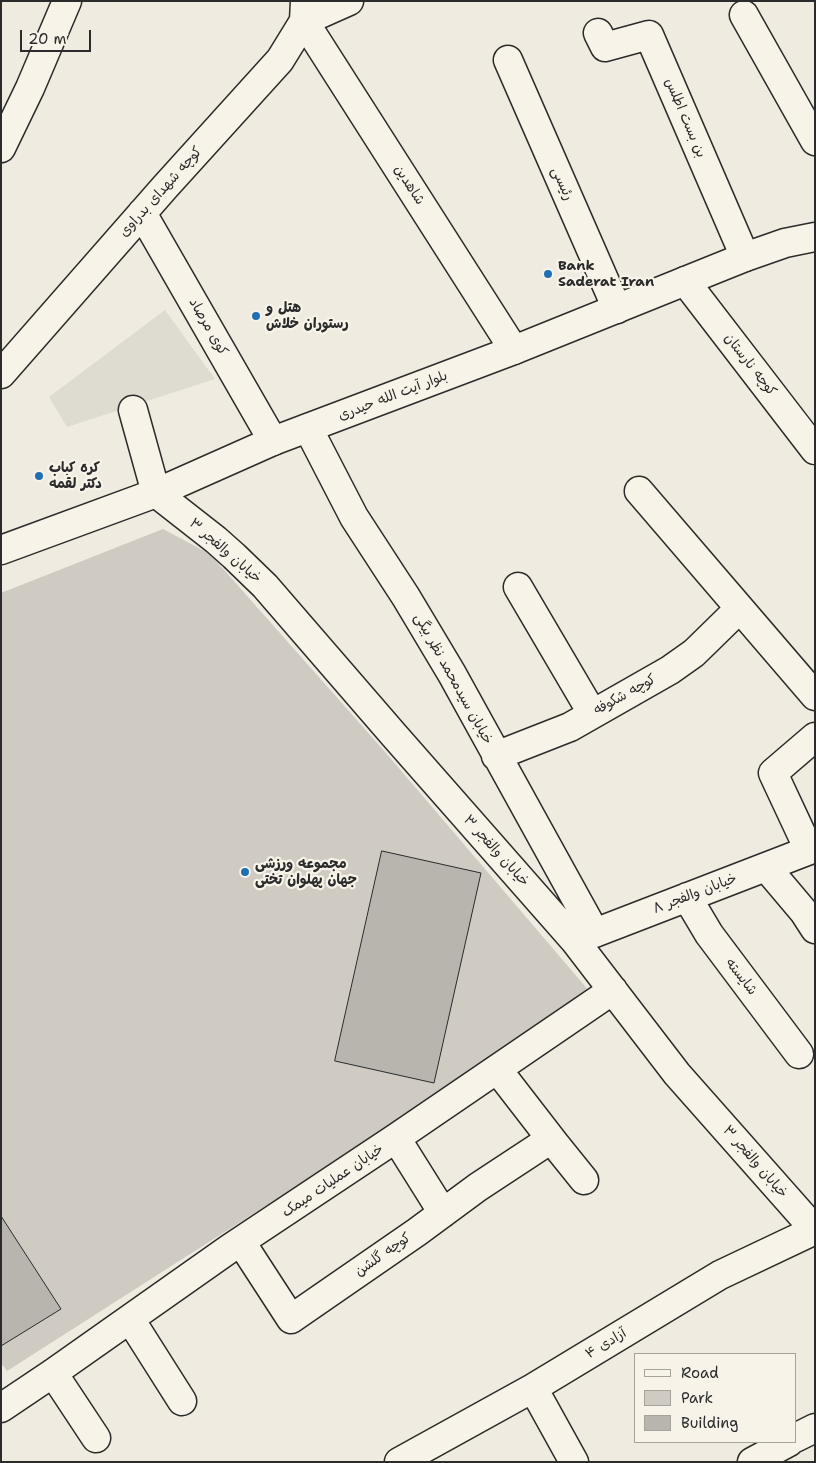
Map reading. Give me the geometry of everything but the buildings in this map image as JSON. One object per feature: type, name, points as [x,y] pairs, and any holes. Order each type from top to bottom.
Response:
[{"type":"street","points":[[1,148],[30,88],[67,1]]},
{"type":"street","points":[[305,11],[349,1]]},
{"type":"street","name":"کوچه شهدای بدراوی","points":[[1,374],[142,213],[280,60],[305,11]]},
{"type":"street","name":"شاهدین","points":[[305,11],[514,350]]},
{"type":"street","points":[[744,15],[815,141]]},
{"type":"street","name":"بن بست اطلس","points":[[598,33],[605,47],[649,35],[745,257]]},
{"type":"street","name":"رئیسی","points":[[508,60],[617,308]]},
{"type":"street","name":"کوی مرصاد","points":[[142,213],[273,441]]},
{"type":"street","name":"بلوار آیت الله حیدری","points":[[785,243],[815,218]]},
{"type":"street","name":"بلوار آیت الله حیدری","points":[[1,550],[156,493],[273,441],[514,350],[745,257],[785,243],[815,237]]},
{"type":"street","name":"کوچه نارستان","points":[[685,281],[815,450]]},
{"type":"street","points":[[133,410],[156,493]]},
{"type":"street","name":"خیابان سیدمحمد نظر بیگی","points":[[308,428],[354,517],[406,597],[452,674],[496,756],[517,790],[585,937]]},
{"type":"street","points":[[639,491],[815,696]]},
{"type":"street","name":"خیابان والفجر ۳","points":[[156,493],[228,550],[265,586],[393,734],[585,937],[613,990],[677,1074],[815,1230]]},
{"type":"street","points":[[518,587],[592,713]]},
{"type":"street","name":"کوچه شکوفه","points":[[496,756],[570,727],[683,661],[709,639],[739,609]]},
{"type":"street","points":[[812,849],[773,773],[815,738]]},
{"type":"street","name":"خیابان والفجر ۸","points":[[585,937],[812,849]]},
{"type":"street","points":[[766,867],[804,912],[815,929]]},
{"type":"street","name":"شایسته","points":[[687,897],[709,934],[799,1054]]},
{"type":"street","name":"خیابان عملیات میمک","points":[[2,1407],[54,1373],[241,1242],[613,990]]},
{"type":"street","points":[[497,1069],[584,1180]]},
{"type":"street","points":[[396,1138],[443,1213]]},
{"type":"street","name":"کوچه گلشن","points":[[241,1242],[291,1319],[478,1187],[551,1139]]},
{"type":"street","name":"آزادی ۴","points":[[399,1462],[534,1388],[720,1275],[815,1230]]},
{"type":"street","points":[[130,1319],[182,1401]]},
{"type":"street","points":[[54,1373],[96,1438]]},
{"type":"street","points":[[534,1388],[574,1462]]},
{"type":"street","points":[[796,1438],[815,1428]]},
{"type":"street","points":[[752,1462],[787,1443]]},
{"type":"shaded area","points":[[165,310],[215,379],[67,427],[49,397]]},
{"type":"green space","name":"مجموعه ورزشی جهان پهلوان تختی","points":[[163,529],[210,554],[386,753],[590,992],[414,1111],[7,1371],[1,1363],[1,593]]},
{"type":"place","name":"Bank Saderat Iran","points":[[548,274]]},
{"type":"place","name":"هتل و رستوران خلاش","points":[[256,316]]},
{"type":"place","name":"کره کباب دکتر لقمه","points":[[39,476]]},
{"type":"place","name":"مجموعه ورزشی جهان پهلوان تختی","points":[[245,872]]}]
